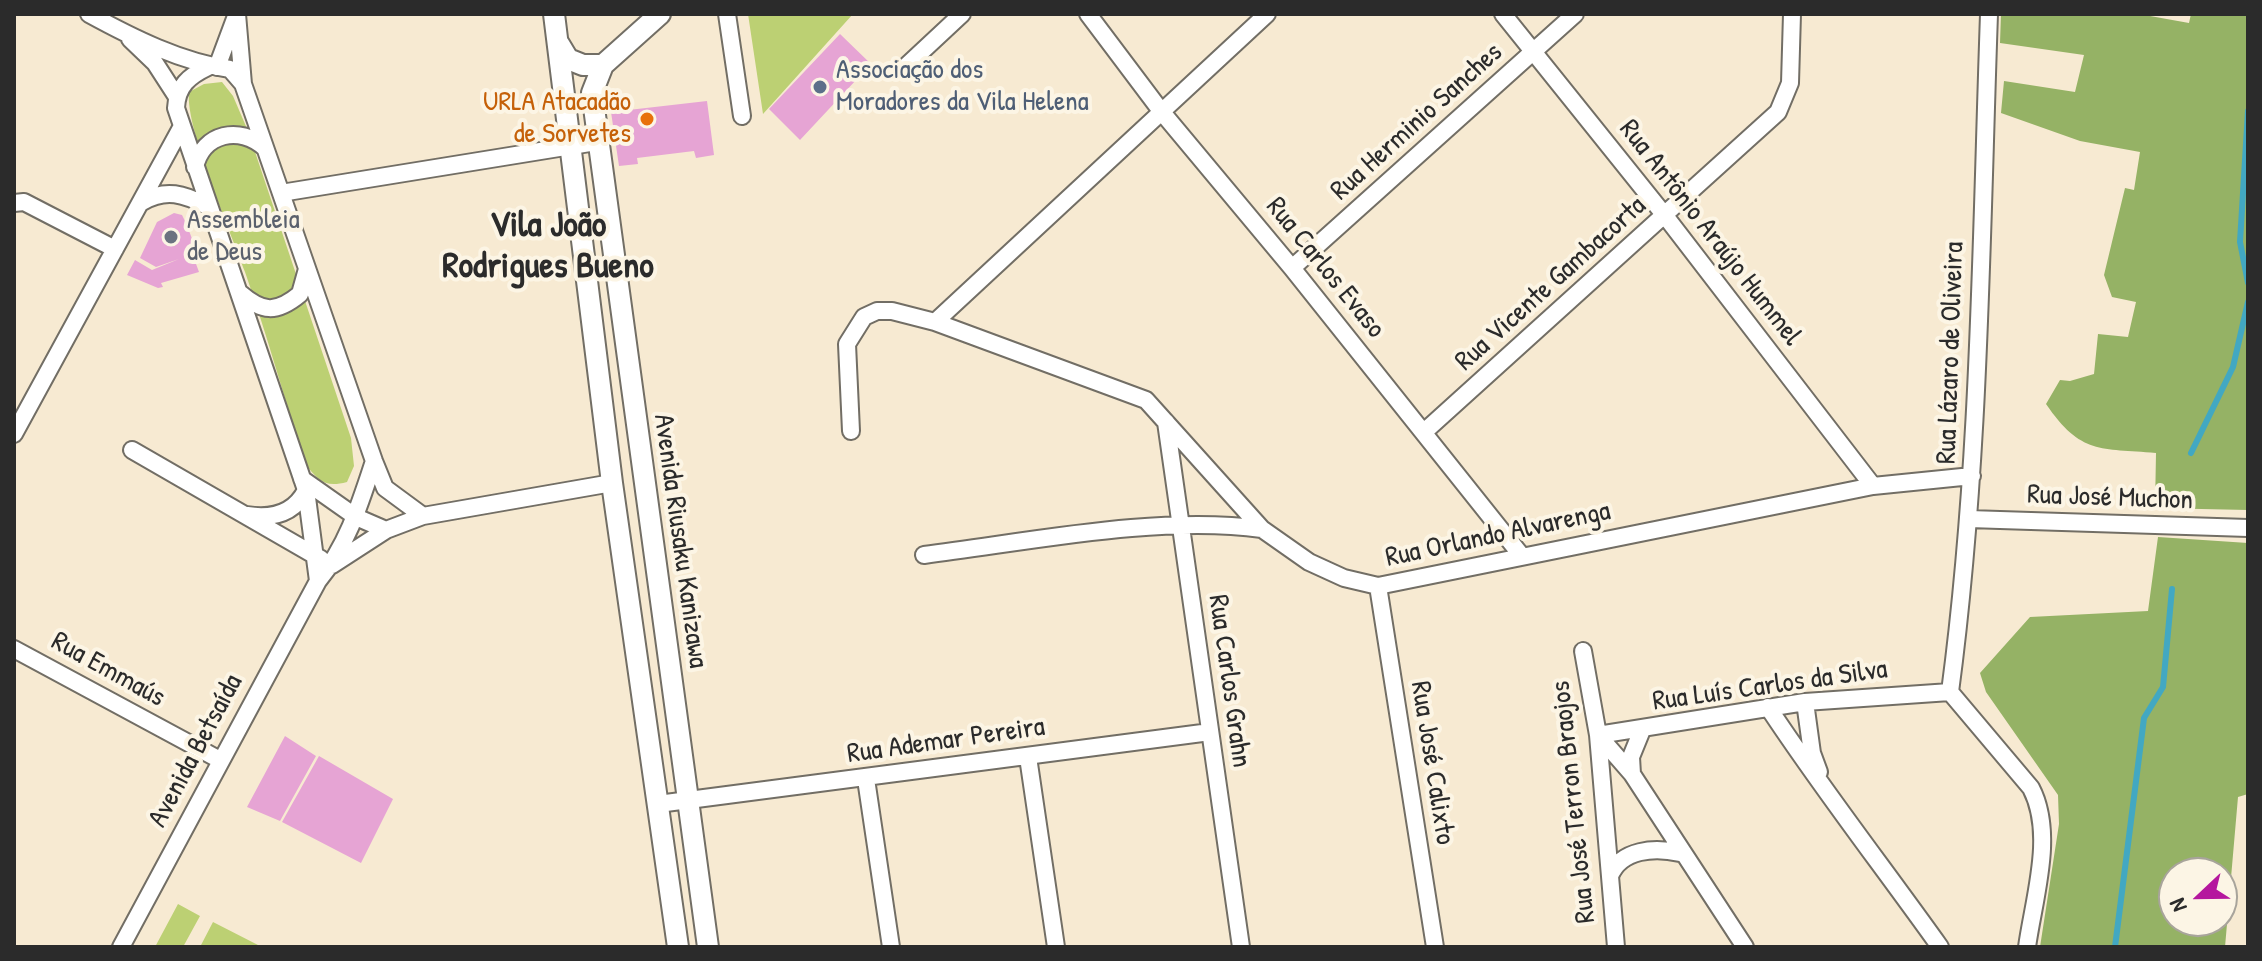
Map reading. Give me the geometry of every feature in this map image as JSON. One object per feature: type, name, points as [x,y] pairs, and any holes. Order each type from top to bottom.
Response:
[{"type":"street","points":[[89,14],[125,34],[212,67],[230,69],[243,84]]},
{"type":"street","points":[[177,97],[189,76],[212,67],[237,14]]},
{"type":"street","points":[[237,14],[243,84],[374,461],[385,488],[423,516]]},
{"type":"street","points":[[554,14],[612,483],[678,947]]},
{"type":"street","points":[[559,44],[568,59],[583,65],[603,65],[660,14]]},
{"type":"street","points":[[727,14],[742,116]]},
{"type":"street","points":[[903,69],[962,14]]},
{"type":"street","name":"Rua Carlos Evaso","points":[[1088,14],[1161,111],[1292,268],[1521,555]]},
{"type":"street","points":[[935,322],[1267,14]]},
{"type":"street","name":"Rua Antônio Araújo Hummel","points":[[1503,14],[1666,217],[1873,486]]},
{"type":"street","name":"Rua Herminio Sanches","points":[[1292,268],[1575,14]]},
{"type":"street","name":"Rua Vicente Gambacorta","points":[[1424,432],[1666,217],[1783,105],[1790,83],[1792,14]]},
{"type":"street","name":"Rua Lázaro de Oliveira","points":[[1950,692],[1972,476],[1989,14]]},
{"type":"street","points":[[125,34],[155,63],[177,97],[182,126],[207,206],[328,559]]},
{"type":"street","name":"Avenida Riusaku Kanizawa","points":[[603,65],[592,93],[596,142],[708,947]]},
{"type":"street","points":[[14,434],[182,126]]},
{"type":"street","points":[[195,169],[199,151],[209,140],[240,134],[252,136],[266,149]]},
{"type":"street","points":[[281,193],[596,142]]},
{"type":"street","points":[[140,203],[158,193],[169,193],[207,206]]},
{"type":"street","points":[[14,203],[24,202],[115,249]]},
{"type":"street","points":[[238,292],[259,309],[271,311],[300,294],[307,268]]},
{"type":"street","name":"Rua Orlando Alvarenga","points":[[851,431],[847,344],[864,317],[877,311],[935,322],[1146,400],[1262,529],[1309,562],[1344,578],[1378,586],[1873,486],[1972,476]]},
{"type":"street","name":"Rua Carlos Grahn","points":[[1166,421],[1241,947]]},
{"type":"street","points":[[132,450],[237,514],[328,559]]},
{"type":"street","points":[[323,494],[338,498],[351,494],[363,483],[374,461]]},
{"type":"street","points":[[328,559],[356,517],[374,461]]},
{"type":"street","points":[[328,559],[386,530],[423,516],[612,483]]},
{"type":"street","points":[[304,484],[356,517],[386,530]]},
{"type":"street","points":[[237,514],[259,517],[285,513],[301,499],[304,484]]},
{"type":"street","name":"Rua José Muchon","points":[[1969,519],[2248,528]]},
{"type":"street","points":[[924,555],[1181,525],[1215,523],[1262,529]]},
{"type":"street","name":"Avenida Betsaída","points":[[121,947],[328,559]]},
{"type":"street","name":"Rua José Calixto","points":[[1378,586],[1435,947]]},
{"type":"street","name":"Rua Emmaús","points":[[14,649],[220,760]]},
{"type":"street","name":"Rua José Terron Braojos","points":[[1583,651],[1598,735],[1616,947]]},
{"type":"street","points":[[1950,692],[2031,788],[2041,807],[2043,832],[2027,947]]},
{"type":"street","name":"Rua Luís Carlos da Silva","points":[[1598,735],[1805,702],[1950,692]]},
{"type":"street","points":[[1805,702],[1812,753],[1829,791]]},
{"type":"street","points":[[1768,707],[1798,753],[1829,791],[1940,947]]},
{"type":"street","points":[[1632,774],[1631,757],[1642,730]]},
{"type":"street","name":"Rua Ademar Pereira","points":[[658,804],[1210,732]]},
{"type":"street","points":[[1598,735],[1632,774],[1680,853],[1745,947]]},
{"type":"street","points":[[1028,757],[1056,947]]},
{"type":"street","points":[[866,779],[891,947]]},
{"type":"street","points":[[1610,876],[1614,867],[1631,854],[1661,850],[1680,853]]},
{"type":"green space","points":[[748,14],[853,14],[763,114]]},
{"type":"green space","points":[[2001,14],[2139,14],[2189,23],[2191,14],[2248,14],[2248,510],[2155,508],[2156,453],[2106,449],[2081,441],[2058,421],[2046,404],[2060,380],[2070,381],[2094,374],[2098,334],[2128,337],[2136,302],[2112,297],[2104,275],[2125,188],[2134,190],[2140,152],[2080,141],[2001,113],[2004,81],[2075,92],[2084,55],[2000,43]]},
{"type":"green space","points":[[222,82],[233,96],[248,131],[351,438],[354,466],[347,482],[323,482],[305,464],[253,296],[201,154],[189,92],[204,84]]},
{"type":"green space","points":[[2158,537],[2248,543],[2248,794],[2238,797],[2233,857],[2158,857],[2158,937],[2226,937],[2225,947],[2040,947],[2059,824],[2058,795],[1986,692],[1980,673],[2030,617],[2148,611]]},
{"type":"green space","points":[[178,904],[200,916],[183,947],[155,947]]},
{"type":"green space","points":[[213,922],[258,945],[257,947],[200,947]]},
{"type":"building","name":"Associação dos Moradores da Vila Helena","points":[[840,34],[871,64],[800,140],[769,109]]},
{"type":"building","points":[[707,101],[714,155],[696,158],[694,151],[637,158],[638,164],[619,166],[611,112]]},
{"type":"building","name":"Assembleia de Deus","points":[[174,213],[182,215],[185,221],[197,251],[192,253],[199,272],[161,283],[163,287],[158,288],[127,275],[135,260],[152,270],[179,259],[156,267],[140,258],[157,222]]},
{"type":"building","points":[[285,736],[316,756],[280,821],[247,807]]},
{"type":"building","points":[[319,756],[393,799],[361,863],[282,822]]},
{"type":"waterway","points":[[2248,111],[2240,242],[2248,283]]},
{"type":"waterway","points":[[2191,453],[2233,367],[2248,302]]},
{"type":"waterway","points":[[2115,947],[2144,718],[2163,687],[2172,589]]},
{"type":"place","name":"Associação dos Moradores da Vila Helena","points":[[820,87]]},
{"type":"place","name":"URLA Atacadão de Sorvetes","points":[[647,119]]},
{"type":"place","name":"Assembleia de Deus","points":[[171,237]]},
{"type":"district","name":"Vila João Rodrigues Bueno","points":[[548,246]]}]
